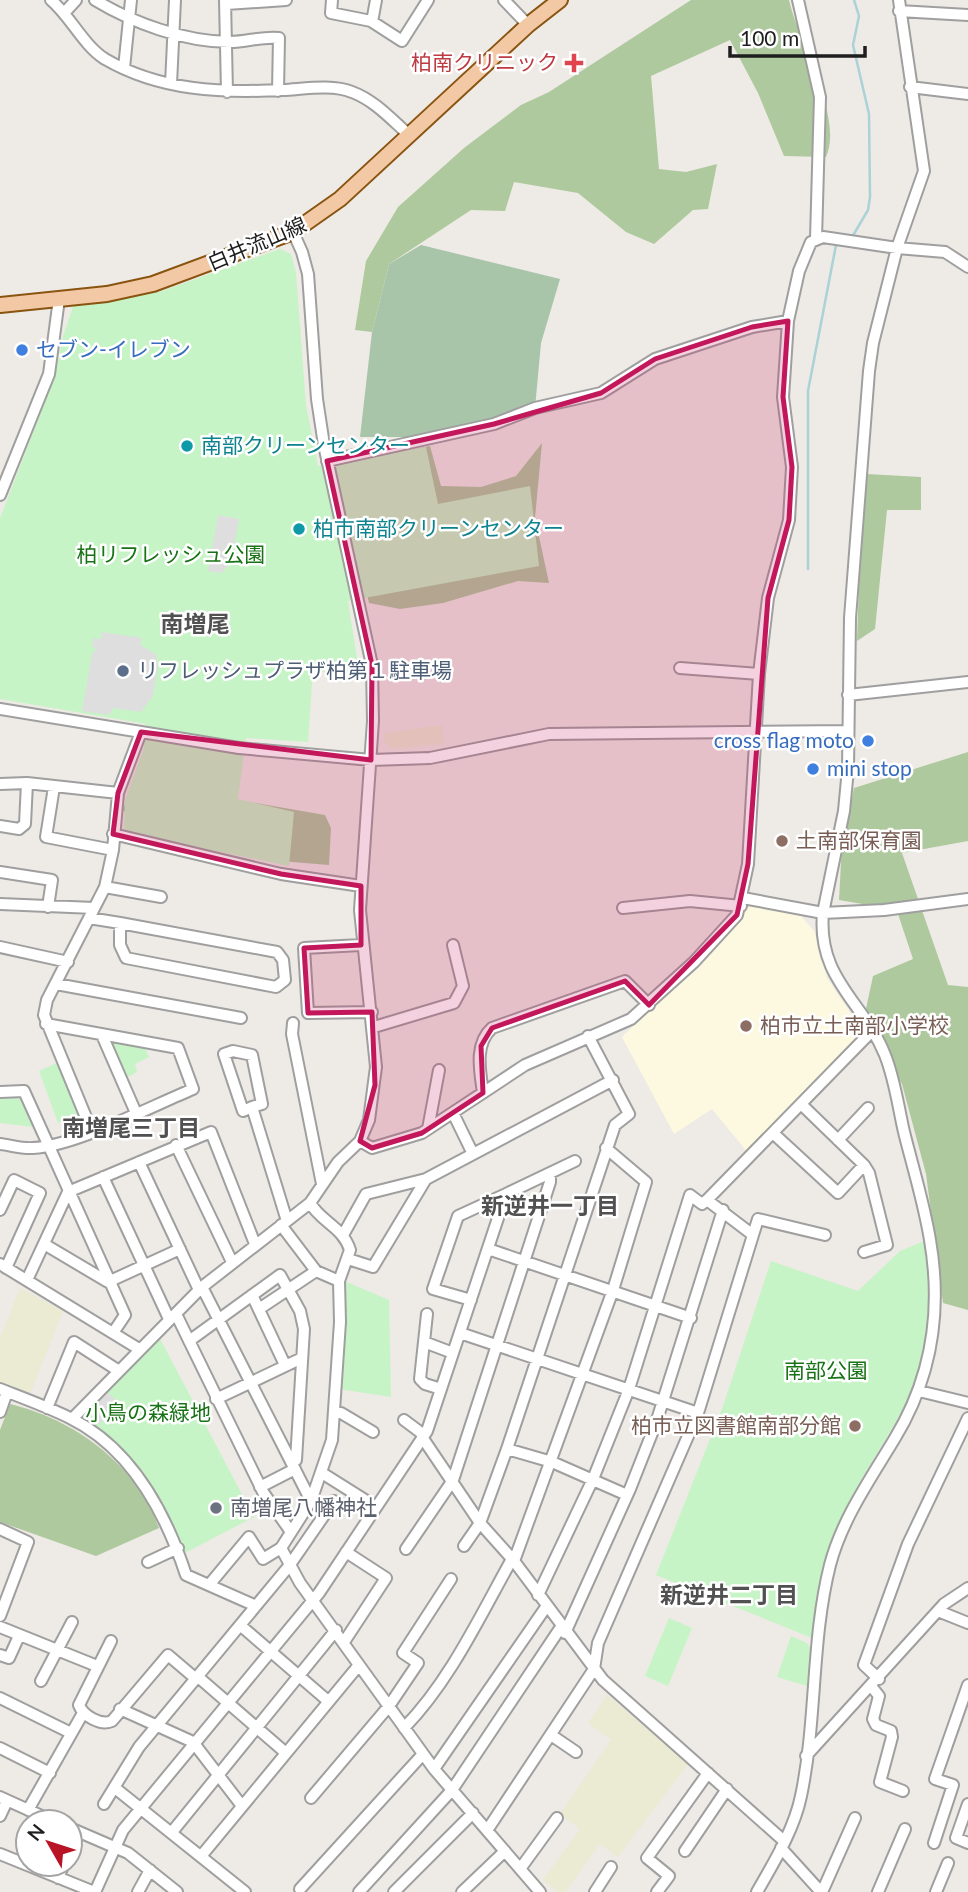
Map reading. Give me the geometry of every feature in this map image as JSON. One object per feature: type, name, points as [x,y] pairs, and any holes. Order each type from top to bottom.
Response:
[{"type":"main road","name":"白井流山線","points":[[0,305],[153,284],[293,232],[340,199],[528,25],[560,0]]},
{"type":"street","points":[[51,0],[65,12],[93,49],[124,68],[194,90],[227,92],[328,88],[351,91],[374,103],[408,134]]},
{"type":"street","points":[[65,12],[76,0]]},
{"type":"street","points":[[95,0],[130,17],[174,33],[227,42],[266,36],[278,38],[278,91]]},
{"type":"street","points":[[124,68],[131,0]]},
{"type":"street","points":[[171,84],[175,0]]},
{"type":"street","points":[[227,92],[225,2],[286,0]]},
{"type":"street","points":[[332,0],[331,13],[372,22],[402,41],[428,0]]},
{"type":"street","points":[[372,22],[376,0]]},
{"type":"street","points":[[505,0],[528,25]]},
{"type":"street","points":[[798,0],[820,97],[816,239]]},
{"type":"street","points":[[757,1892],[782,1844],[801,1796],[823,1599],[833,1553],[850,1514],[919,1391],[933,1341],[936,1281],[927,1227],[893,1080],[872,1031],[844,993],[832,970],[821,931],[844,811],[850,618],[869,370],[897,248],[924,171],[899,5],[968,15]]},
{"type":"street","points":[[910,87],[968,94]]},
{"type":"street","points":[[72,1419],[200,1288],[310,1203],[338,1162],[360,1141],[369,1120],[375,1085],[372,1012],[361,945],[361,886],[371,760],[372,665],[327,461],[317,399],[307,274],[302,252],[293,232]]},
{"type":"street","points":[[360,1141],[372,1148],[428,1129],[526,1065],[631,1019],[649,1005],[729,924],[742,902],[748,864],[759,674],[768,598],[789,520],[792,467],[783,397],[788,321],[807,248],[816,239],[823,237],[945,252],[968,267]]},
{"type":"street","points":[[0,495],[49,374],[59,299]]},
{"type":"street","points":[[327,461],[494,424],[535,408],[601,393],[655,359],[752,327],[788,321]]},
{"type":"street","points":[[680,668],[759,674]]},
{"type":"street","points":[[848,695],[968,682]]},
{"type":"street","points":[[0,709],[239,748],[371,760],[430,758],[549,734],[848,731]]},
{"type":"street","points":[[92,1132],[46,1024],[47,1000],[105,887],[113,850],[118,793],[141,733]]},
{"type":"street","points":[[0,784],[27,783],[118,793]]},
{"type":"street","points":[[0,826],[19,830],[25,824],[27,783]]},
{"type":"street","points":[[54,787],[46,837],[113,850]]},
{"type":"street","points":[[113,834],[281,874],[361,886]]},
{"type":"street","points":[[0,872],[52,880],[48,906]]},
{"type":"street","points":[[105,887],[161,897]]},
{"type":"street","points":[[623,908],[690,901],[742,902],[823,914],[884,910],[968,899]]},
{"type":"street","points":[[0,904],[48,906],[91,913],[120,923],[277,952],[283,960],[285,980],[276,987],[126,958],[120,945],[120,923]]},
{"type":"street","points":[[361,945],[304,948],[308,1013],[372,1012]]},
{"type":"street","points":[[373,1027],[454,1003],[463,986],[453,945]]},
{"type":"street","points":[[0,947],[68,962]]},
{"type":"street","points":[[483,1093],[481,1046],[484,1035],[492,1028],[625,981],[649,1005]]},
{"type":"street","points":[[56,984],[241,1018]]},
{"type":"street","points":[[293,1023],[292,1034],[322,1184]]},
{"type":"street","points":[[0,1144],[32,1149],[47,1145],[92,1132],[193,1089],[178,1048],[46,1024]]},
{"type":"street","points":[[538,1595],[593,1479],[629,1389],[690,1195],[702,1204],[708,1200],[872,1031]]},
{"type":"street","points":[[102,1035],[136,1113]]},
{"type":"street","points":[[464,1546],[480,1523],[508,1449],[606,1148],[615,1125],[629,1114],[588,1036]]},
{"type":"street","points":[[233,1051],[253,1055],[262,1104],[253,1107],[243,1111],[224,1054],[233,1051]]},
{"type":"street","points":[[428,1129],[439,1070]]},
{"type":"street","points":[[343,1235],[366,1194],[426,1179],[613,1080]]},
{"type":"street","points":[[0,1092],[24,1091],[107,1282],[125,1315],[113,1333]]},
{"type":"street","points":[[802,1105],[864,1165],[887,1245],[864,1252]]},
{"type":"street","points":[[253,1107],[284,1223],[316,1271],[338,1281]]},
{"type":"street","points":[[838,1140],[868,1108]]},
{"type":"street","points":[[453,1113],[473,1154]]},
{"type":"street","points":[[27,1280],[68,1192],[211,1132],[255,1244]]},
{"type":"street","points":[[774,1134],[838,1193],[864,1165]]},
{"type":"street","points":[[176,1145],[232,1262]]},
{"type":"street","points":[[404,1728],[421,1711],[513,1560],[552,1462],[612,1290],[646,1182],[606,1148]]},
{"type":"street","points":[[471,1300],[433,1289],[458,1216],[576,1161]]},
{"type":"street","points":[[139,1162],[180,1249],[219,1318],[311,1501]]},
{"type":"street","points":[[407,1549],[453,1480],[550,1182],[550,1173]]},
{"type":"street","points":[[103,1177],[144,1266],[189,1341],[260,1487],[291,1532]]},
{"type":"street","points":[[348,1259],[373,1267],[426,1179]]},
{"type":"street","points":[[0,1210],[14,1180],[40,1193],[3,1266],[139,1349]]},
{"type":"street","points":[[58,1878],[95,1892],[113,1847],[140,1808],[313,1598],[423,1436],[506,1194]]},
{"type":"street","points":[[708,1200],[753,1235]]},
{"type":"street","points":[[209,1585],[249,1536],[263,1559],[281,1548],[311,1501],[332,1440],[340,1322],[338,1281],[350,1250],[343,1235],[319,1217],[310,1203]]},
{"type":"street","points":[[359,1892],[452,1790],[563,1630],[627,1495],[663,1401],[723,1210]]},
{"type":"street","points":[[488,1829],[594,1669],[598,1643],[698,1413],[758,1219],[825,1235]]},
{"type":"street","points":[[44,1244],[107,1282]]},
{"type":"street","points":[[107,1282],[180,1249]]},
{"type":"street","points":[[488,1249],[691,1318]]},
{"type":"street","points":[[259,1309],[316,1271]]},
{"type":"street","points":[[189,1341],[280,1275],[300,1311],[304,1329],[296,1460],[293,1466],[260,1487]]},
{"type":"street","points":[[252,1295],[285,1365]]},
{"type":"street","points":[[427,1314],[421,1381],[441,1389]]},
{"type":"street","points":[[460,1333],[538,1357],[698,1413]]},
{"type":"street","points":[[47,1408],[74,1342],[119,1371]]},
{"type":"street","points":[[424,1342],[453,1353]]},
{"type":"street","points":[[216,1399],[302,1358]]},
{"type":"street","points":[[0,1412],[4,1391],[72,1419],[98,1436],[149,1492],[178,1548],[186,1576],[256,1606]]},
{"type":"street","points":[[919,1391],[968,1403]]},
{"type":"street","points":[[334,1413],[341,1413],[373,1432]]},
{"type":"street","points":[[903,1791],[880,1782],[892,1737],[891,1731],[876,1725],[873,1719],[879,1696],[875,1682],[864,1665],[908,1544],[968,1418]]},
{"type":"street","points":[[404,1419],[423,1436],[480,1523],[513,1560],[594,1669],[727,1788],[782,1844],[821,1892],[855,1818]]},
{"type":"street","points":[[508,1449],[552,1462],[627,1495]]},
{"type":"street","points":[[322,1474],[376,1507]]},
{"type":"street","points":[[104,1804],[155,1726],[289,1566],[334,1501]]},
{"type":"street","points":[[0,1529],[28,1542],[0,1616]]},
{"type":"street","points":[[148,1562],[178,1548]]},
{"type":"street","points":[[281,1548],[289,1566],[434,1769],[488,1829],[538,1891]]},
{"type":"street","points":[[344,1642],[386,1578],[346,1552]]},
{"type":"street","points":[[311,1798],[389,1706],[418,1663],[403,1653],[451,1579]]},
{"type":"street","points":[[806,1756],[938,1611],[968,1588]]},
{"type":"street","points":[[434,1769],[546,1607]]},
{"type":"street","points":[[938,1611],[968,1623]]},
{"type":"street","points":[[41,1681],[72,1622]]},
{"type":"street","points":[[240,1625],[328,1701]]},
{"type":"street","points":[[0,1627],[97,1666]]},
{"type":"street","points":[[172,1832],[336,1630]]},
{"type":"street","points":[[0,1654],[9,1658],[19,1636]]},
{"type":"street","points":[[29,1808],[83,1713],[80,1700],[111,1641]]},
{"type":"street","points":[[83,1713],[104,1724],[112,1721],[168,1655],[286,1753]]},
{"type":"street","points":[[202,1855],[359,1665]]},
{"type":"street","points":[[934,1843],[953,1785],[935,1779],[967,1693]]},
{"type":"street","points":[[1,1702],[71,1733]]},
{"type":"street","points":[[120,1709],[193,1742],[242,1806]]},
{"type":"street","points":[[551,1735],[576,1752]]},
{"type":"street","points":[[0,1748],[50,1773]]},
{"type":"street","points":[[300,1889],[423,1754]]},
{"type":"street","points":[[657,1892],[669,1875],[648,1858],[708,1773]]},
{"type":"street","points":[[115,1788],[245,1892]]},
{"type":"street","points":[[685,1851],[727,1788]]},
{"type":"street","points":[[0,1816],[4,1799],[24,1808]]},
{"type":"street","points":[[968,1804],[956,1838],[968,1843]]},
{"type":"street","points":[[394,1892],[473,1813]]},
{"type":"street","points":[[520,1869],[557,1818]]},
{"type":"street","points":[[878,1892],[905,1829]]},
{"type":"street","points":[[84,1834],[128,1853],[177,1892]]},
{"type":"street","points":[[462,1892],[505,1851]]},
{"type":"street","points":[[936,1892],[948,1864]]},
{"type":"street","points":[[595,1892],[611,1867]]},
{"type":"street","points":[[138,1892],[150,1870]]},
{"type":"highlighted area","points":[[788,321],[783,397],[792,467],[789,520],[768,598],[748,864],[737,915],[649,1005],[625,981],[492,1028],[481,1046],[483,1093],[422,1133],[372,1148],[360,1141],[375,1085],[372,1012],[308,1013],[304,948],[361,945],[361,886],[281,874],[113,834],[118,793],[141,732],[371,760],[372,665],[327,461],[494,424],[601,393],[655,359],[752,327]]},
{"type":"shaded area","points":[[218,515],[239,519],[231,563],[221,573],[208,571]]},
{"type":"shaded area","name":"リフレッシュプラザ柏第１駐車場","points":[[102,632],[142,638],[140,645],[156,654],[158,666],[153,696],[141,712],[113,708],[109,715],[82,711],[92,654],[97,648],[92,647],[93,638],[101,639]]},
{"type":"shaded area","name":"柏市立土南部小学校","points":[[748,903],[801,916],[814,931],[827,978],[864,1033],[749,1154],[712,1109],[674,1134],[622,1037],[740,919]]},
{"type":"shaded area","points":[[107,1392],[120,1404],[99,1424],[87,1412]]},
{"type":"green space","points":[[691,0],[789,0],[825,101],[830,140],[826,157],[784,156],[758,93],[730,40],[651,76],[659,169],[686,172],[717,164],[708,209],[693,210],[654,244],[626,232],[578,193],[514,182],[505,211],[471,210],[389,264],[372,332],[355,330],[366,261],[398,207],[464,148],[521,105],[549,92]]},
{"type":"green space","points":[[421,245],[560,279],[541,343],[535,408],[439,437],[360,437],[372,332],[389,264]]},
{"type":"green space","name":"柏リフレッシュ公園","points":[[280,249],[291,254],[296,273],[306,405],[318,466],[426,447],[438,504],[530,486],[539,566],[348,601],[360,678],[313,670],[308,742],[246,738],[238,799],[294,812],[289,866],[128,833],[124,828],[125,800],[144,748],[146,724],[0,699],[0,518],[55,376],[63,336],[74,304],[159,292]]},
{"type":"green space","points":[[542,443],[535,518],[549,583],[518,581],[443,603],[400,609],[369,603],[339,470],[344,464],[430,446],[441,486],[481,487],[516,476]]},
{"type":"green space","points":[[867,474],[921,477],[921,510],[887,510],[875,629],[857,641],[861,521]]},
{"type":"green space","points":[[442,725],[444,744],[392,749],[384,741],[385,733]]},
{"type":"green space","points":[[968,752],[968,841],[902,853],[948,985],[968,987],[968,1310],[943,1303],[926,1174],[902,1084],[864,1018],[873,976],[913,959],[894,902],[874,906],[839,900],[842,844],[854,788]]},
{"type":"green space","points":[[132,782],[325,815],[331,828],[329,865],[280,861],[133,821],[123,810]]},
{"type":"green space","points":[[114,1040],[144,1046],[149,1057],[135,1064],[137,1072],[124,1079],[110,1046]]},
{"type":"green space","points":[[57,1063],[79,1114],[58,1123],[39,1071]]},
{"type":"green space","points":[[0,1096],[21,1100],[33,1127],[0,1123]]},
{"type":"green space","name":"南部公園","points":[[924,1241],[928,1307],[918,1371],[901,1412],[857,1487],[829,1546],[817,1598],[812,1638],[656,1575],[722,1409],[771,1261],[858,1291],[900,1251]]},
{"type":"green space","points":[[342,1280],[389,1300],[391,1397],[339,1389]]},
{"type":"green space","points":[[20,1288],[63,1311],[30,1394],[0,1382],[0,1338]]},
{"type":"green space","name":"小鳥の森緑地","points":[[157,1333],[254,1517],[183,1554],[154,1489],[134,1466],[81,1420],[80,1415]]},
{"type":"green space","points":[[10,1404],[57,1421],[100,1448],[135,1484],[149,1505],[159,1528],[96,1556],[0,1522],[0,1430]]},
{"type":"green space","points":[[669,1618],[692,1628],[668,1686],[645,1676]]},
{"type":"green space","points":[[791,1636],[807,1643],[811,1649],[807,1686],[777,1677]]},
{"type":"green space","points":[[607,1695],[688,1764],[618,1857],[600,1844],[565,1892],[558,1892],[543,1880],[580,1829],[560,1814],[611,1740],[588,1723]]},
{"type":"waterway","points":[[851,239],[868,210],[870,197],[869,114],[853,45],[859,16],[854,0]]},
{"type":"waterway","points":[[808,569],[808,391],[836,245],[848,245]]},
{"type":"place","name":"柏南クリニック","points":[[574,63]]},
{"type":"place","name":"セブン-イレブン","points":[[22,350]]},
{"type":"place","name":"南部クリーンセンター","points":[[187,446]]},
{"type":"place","name":"柏市南部クリーンセンター","points":[[299,529]]},
{"type":"place","name":"リフレッシュプラザ柏第１駐車場","points":[[123,671]]},
{"type":"place","name":"cross flag moto","points":[[868,741]]},
{"type":"place","name":"mini stop","points":[[813,769]]},
{"type":"place","name":"土南部保育園","points":[[782,841]]},
{"type":"place","name":"柏市立土南部小学校","points":[[746,1026]]},
{"type":"place","name":"柏市立図書館南部分館","points":[[855,1426]]},
{"type":"place","name":"南増尾八幡神社","points":[[216,1508]]},
{"type":"district","name":"南増尾","points":[[195,624]]},
{"type":"district","name":"南増尾三丁目","points":[[131,1128]]},
{"type":"district","name":"新逆井一丁目","points":[[550,1206]]},
{"type":"district","name":"新逆井二丁目","points":[[729,1595]]}]
